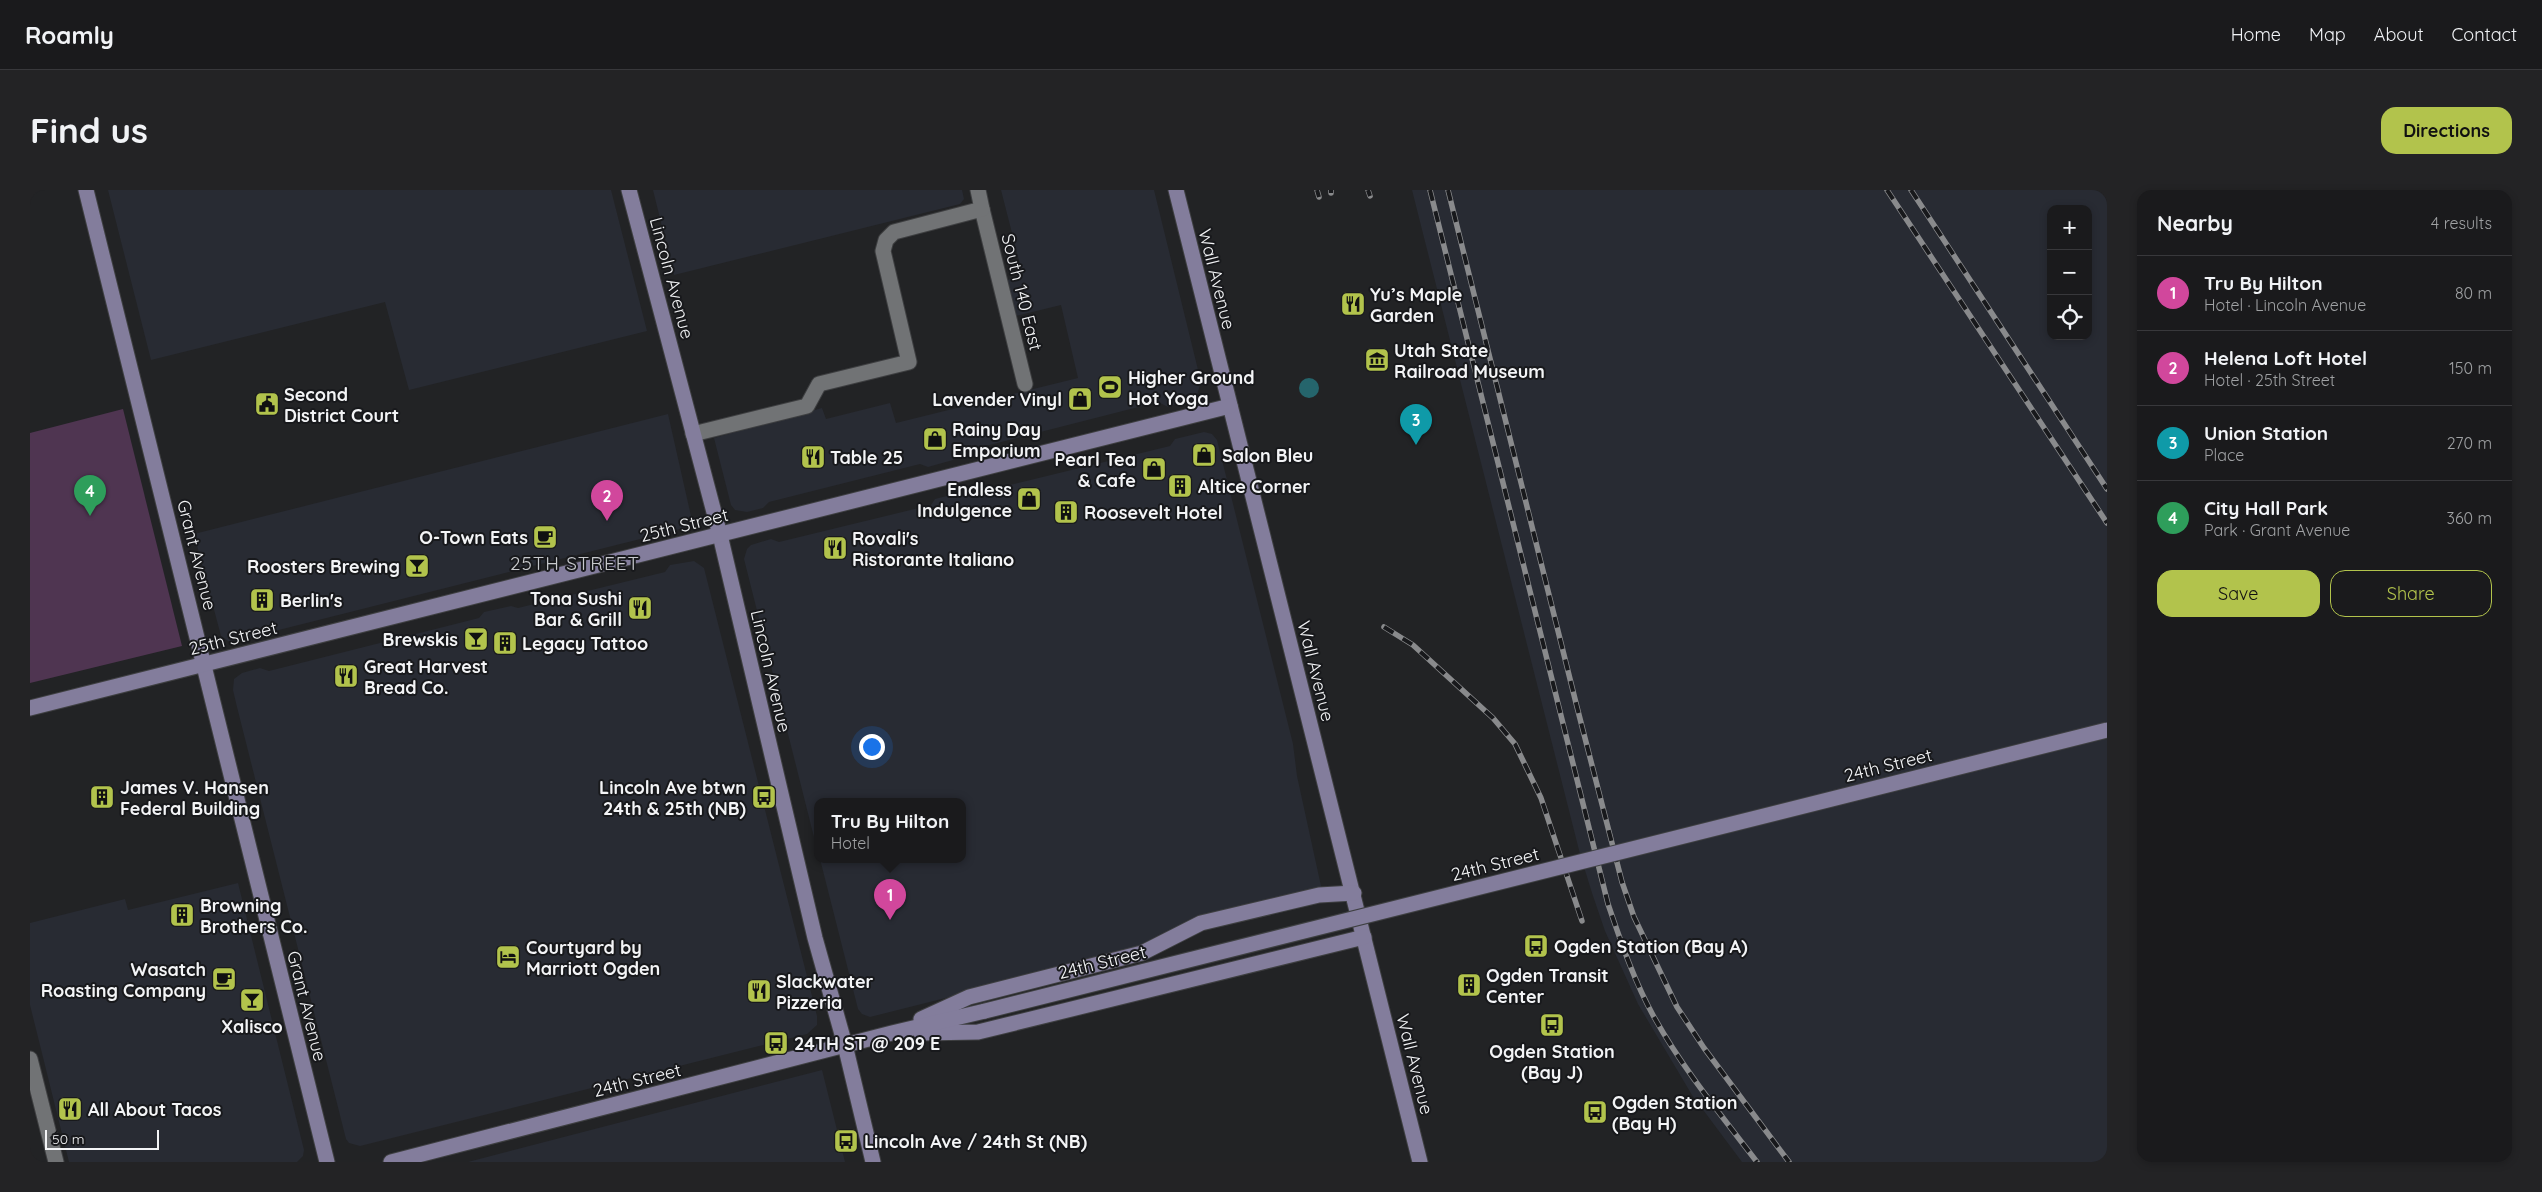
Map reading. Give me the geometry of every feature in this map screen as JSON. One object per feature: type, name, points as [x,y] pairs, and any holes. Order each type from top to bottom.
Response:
[{"type":"main road","name":"Grant Avenue","points":[[86,190],[327,1162]]},
{"type":"main road","name":"Lincoln Avenue","points":[[629,190],[720,535],[815,938],[845,1045],[873,1162]]},
{"type":"main road","name":"Wall Avenue","points":[[1176,190],[1420,1162]]},
{"type":"main road","name":"25th Street","points":[[30,708],[1230,406]]},
{"type":"main road","name":"24th Street","points":[[391,1162],[892,1033],[2107,730]]},
{"type":"main road","name":"24th Street","points":[[892,1033],[969,997],[1142,953],[1201,923],[1319,895],[1354,894]]},
{"type":"main road","name":"24th Street","points":[[892,1033],[978,1032],[1364,937]]},
{"type":"street","name":"South 140 East","points":[[978,190],[1025,384]]},
{"type":"street","points":[[694,434],[807,406],[819,384],[908,362],[883,251],[886,240],[894,232],[982,209]]},
{"type":"street","points":[[30,1059],[56,1162]]},
{"type":"shaded area","points":[[108,190],[611,190],[647,331],[409,390],[385,302],[151,360]]},
{"type":"shaded area","points":[[653,190],[962,190],[964,199],[960,204],[674,275]]},
{"type":"shaded area","points":[[1001,190],[1154,190],[1201,382],[1196,398],[1168,407],[1158,402],[958,453],[953,460],[928,467],[920,464],[769,502],[763,508],[747,512],[735,510],[731,505],[714,438],[822,408],[826,419],[890,403],[896,423],[1078,378],[1061,305],[1016,316],[1007,280],[1023,276]]},
{"type":"shaded area","points":[[1412,190],[2107,190],[2107,1162],[1742,1162],[1692,1095],[1638,1004],[1605,931],[1580,854]]},
{"type":"shaded area","points":[[123,409],[182,646],[30,683],[30,433]]},
{"type":"shaded area","points":[[668,414],[691,516],[684,528],[235,641],[228,641],[221,636],[194,534]]},
{"type":"shaded area","points":[[1204,432],[1212,434],[1217,440],[1293,744],[1297,776],[1321,886],[1319,889],[1129,952],[870,1017],[862,1014],[858,1009],[821,863],[966,863],[966,798],[814,798],[814,837],[744,559],[747,549],[751,545],[771,539],[779,542],[931,505],[935,499],[962,492],[969,495],[1170,446],[1175,439]]},
{"type":"shaded area","points":[[694,561],[704,568],[817,1016],[817,1025],[807,1034],[360,1146],[349,1143],[346,1139],[237,707],[233,690],[234,679],[242,673],[260,668],[269,671],[479,618],[484,612],[511,606],[518,608],[665,572],[670,565]]},
{"type":"shaded area","points":[[238,883],[304,1150],[303,1156],[297,1162],[69,1162],[30,1005],[30,923],[125,899],[128,910]]},
{"type":"shaded area","points":[[822,1070],[845,1162],[468,1162]]},
{"type":"water","points":[[1309,378],[1316,381],[1319,388],[1316,395],[1309,398],[1302,395],[1299,388],[1302,381]]},
{"type":"railway","points":[[1317,190],[1319,197]]},
{"type":"railway","points":[[1368,190],[1370,196]]},
{"type":"railway","points":[[1430,190],[1608,904],[1634,975],[1654,1017],[1690,1073],[1757,1162]]},
{"type":"railway","points":[[1448,190],[1577,707],[1622,882],[1634,917],[1677,1007],[1704,1048],[1789,1162]]},
{"type":"railway","points":[[1887,190],[2107,523]]},
{"type":"railway","points":[[1911,190],[2107,489]]},
{"type":"railway","points":[[1384,627],[1413,645],[1493,718],[1515,744],[1541,798],[1582,921]]},
{"type":"place","name":"Yu’s Maple Garden","points":[[1353,304]]},
{"type":"place","name":"Utah State Railroad Museum","points":[[1377,360]]},
{"type":"place","name":"Higher Ground Hot Yoga","points":[[1110,387]]},
{"type":"place","name":"Lavender Vinyl","points":[[1080,399]]},
{"type":"place","name":"Second District Court","points":[[267,404]]},
{"type":"place","name":"Rainy Day Emporium","points":[[935,439]]},
{"type":"place","name":"Union Station","points":[[1416,445]]},
{"type":"place","name":"Salon Bleu","points":[[1204,455]]},
{"type":"place","name":"Table 25","points":[[813,457]]},
{"type":"place","name":"Pearl Tea & Cafe","points":[[1154,469]]},
{"type":"place","name":"Altice Corner","points":[[1180,486]]},
{"type":"place","name":"Endless Indulgence","points":[[1029,499]]},
{"type":"place","name":"Roosevelt Hotel","points":[[1066,512]]},
{"type":"place","name":"City Hall Park","points":[[90,516]]},
{"type":"place","name":"Helena Loft Hotel","points":[[607,521]]},
{"type":"place","name":"O-Town Eats","points":[[545,537]]},
{"type":"place","name":"Rovali's Ristorante Italiano","points":[[835,548]]},
{"type":"place","name":"Roosters Brewing","points":[[417,566]]},
{"type":"place","name":"Berlin's","points":[[262,600]]},
{"type":"place","name":"Tona Sushi Bar & Grill","points":[[640,608]]},
{"type":"place","name":"Brewskis","points":[[476,639]]},
{"type":"place","name":"Legacy Tattoo","points":[[505,643]]},
{"type":"place","name":"Great Harvest Bread Co.","points":[[346,676]]},
{"type":"place","name":"James V. Hansen Federal Building","points":[[102,797]]},
{"type":"place","name":"Lincoln Ave btwn 24th & 25th (NB)","points":[[764,797]]},
{"type":"place","name":"Browning Brothers Co.","points":[[182,915]]},
{"type":"place","name":"Tru By Hilton","points":[[890,920]]},
{"type":"place","name":"Ogden Station (Bay A)","points":[[1536,946]]},
{"type":"place","name":"Courtyard by Marriott Ogden","points":[[508,957]]},
{"type":"place","name":"Wasatch Roasting Company","points":[[224,979]]},
{"type":"place","name":"Ogden Transit Center","points":[[1469,985]]},
{"type":"place","name":"Slackwater Pizzeria","points":[[759,991]]},
{"type":"place","name":"Xalisco","points":[[252,1000]]},
{"type":"place","name":"Ogden Station (Bay J)","points":[[1552,1025]]},
{"type":"place","name":"24TH ST @ 209 E","points":[[776,1043]]},
{"type":"place","name":"All About Tacos","points":[[70,1109]]},
{"type":"place","name":"Ogden Station (Bay H)","points":[[1595,1112]]},
{"type":"place","name":"Lincoln Ave / 24th St (NB)","points":[[846,1141]]},
{"type":"district","name":"25TH STREET","points":[[575,563]]}]
